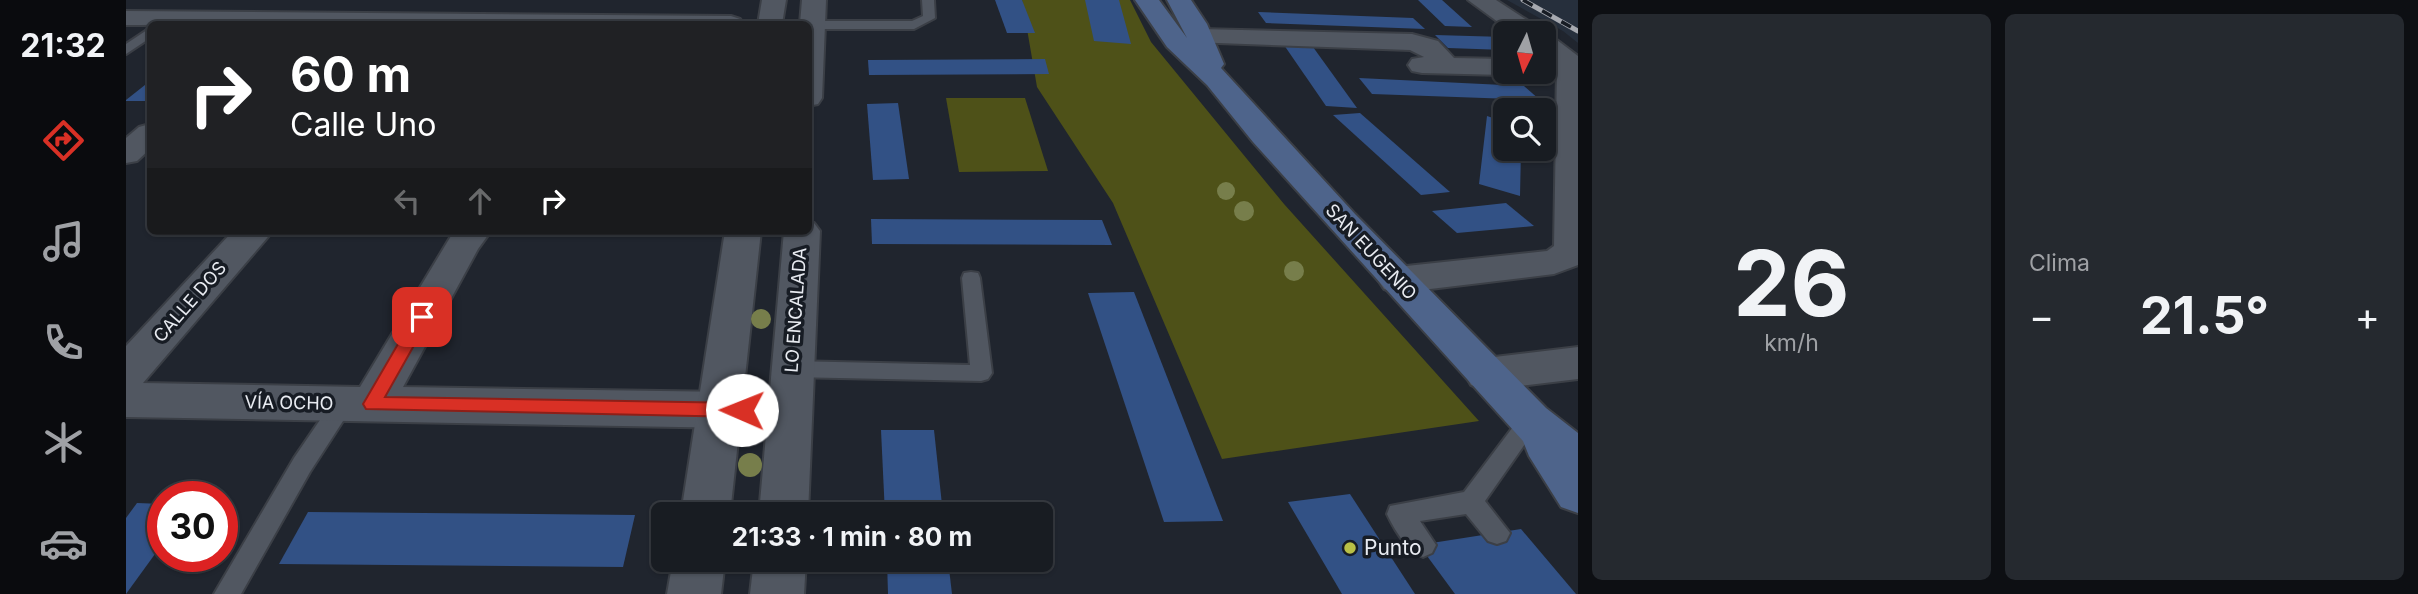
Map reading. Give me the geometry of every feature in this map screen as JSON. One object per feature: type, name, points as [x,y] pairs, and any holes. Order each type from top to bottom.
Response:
[{"type":"main road","name":"SAN EUGENIO","points":[[1147,0],[1176,42],[1217,79],[1300,176],[1530,421],[1578,459]]},
{"type":"main road","name":"SAN EUGENIO","points":[[1179,0],[1200,37],[1217,79]]},
{"type":"main road","name":"SAN EUGENIO","points":[[1530,421],[1578,492]]},
{"type":"street","points":[[578,21],[590,0]]},
{"type":"street","points":[[770,21],[774,0]]},
{"type":"street","points":[[1480,0],[1512,21]]},
{"type":"street","points":[[126,18],[147,22]]},
{"type":"street","points":[[1200,37],[1338,40],[1356,59],[1367,63],[1493,67]]},
{"type":"street","points":[[1397,279],[1553,262],[1572,249],[1576,208],[1558,68],[1567,59],[1556,51]]},
{"type":"street","points":[[126,154],[147,136]]},
{"type":"street","name":"CALLE DOS","points":[[126,374],[250,235]]},
{"type":"street","points":[[358,404],[470,235]]},
{"type":"street","points":[[707,502],[742,235]]},
{"type":"street","name":"LO ENCALADA","points":[[784,502],[802,235]]},
{"type":"street","points":[[1486,374],[1578,363]]},
{"type":"street","name":"VÍA OCHO","points":[[126,400],[719,410],[790,390]]},
{"type":"street","points":[[694,594],[697,572]]},
{"type":"street","points":[[777,594],[779,572]]},
{"type":"lane","points":[[811,17],[914,25],[929,18],[928,0]]},
{"type":"lane","points":[[126,50],[147,35]]},
{"type":"lane","points":[[790,390],[981,373],[971,278]]},
{"type":"lane","points":[[227,594],[302,464],[358,404]]},
{"type":"lane","points":[[1423,545],[1399,514],[1471,502],[1530,421]]},
{"type":"lane","points":[[1471,502],[1497,533]]},
{"type":"shaded area","points":[[1022,0],[1130,0],[1151,42],[1284,204],[1479,421],[1222,459],[1113,203],[1037,87]]},
{"type":"shaded area","points":[[1507,0],[1578,0],[1578,43],[1556,27],[1556,21],[1545,21]]},
{"type":"shaded area","points":[[946,98],[1025,98],[1048,171],[959,172]]},
{"type":"building","points":[[995,0],[1022,0],[1035,33],[1007,33]]},
{"type":"building","points":[[1085,0],[1119,0],[1131,44],[1094,41]]},
{"type":"building","points":[[1418,0],[1442,0],[1472,27],[1445,26]]},
{"type":"building","points":[[1258,12],[1413,18],[1425,29],[1266,23]]},
{"type":"building","points":[[1435,35],[1493,37],[1493,50],[1448,48]]},
{"type":"building","points":[[1284,45],[1313,47],[1357,108],[1326,106]]},
{"type":"building","points":[[1045,59],[1049,74],[869,75],[868,60]]},
{"type":"building","points":[[1359,78],[1524,86],[1538,98],[1493,98],[1372,94]]},
{"type":"building","points":[[147,83],[147,101],[126,100]]},
{"type":"building","points":[[898,103],[909,179],[873,180],[867,104]]},
{"type":"building","points":[[1360,113],[1450,192],[1421,195],[1333,115]]},
{"type":"building","points":[[1487,116],[1493,118],[1493,161],[1521,161],[1520,196],[1479,184]]},
{"type":"building","points":[[1506,203],[1534,226],[1457,233],[1432,211]]},
{"type":"building","points":[[871,219],[1102,220],[1112,245],[872,244]]},
{"type":"building","points":[[1134,292],[1223,521],[1164,522],[1088,293]]},
{"type":"building","points":[[881,430],[934,430],[942,502],[884,502]]},
{"type":"building","name":"Punto","points":[[1350,494],[1415,594],[1342,594],[1288,502]]},
{"type":"building","points":[[137,503],[147,503],[147,565],[126,594],[126,518]]},
{"type":"building","points":[[308,512],[635,515],[623,567],[279,564]]},
{"type":"building","points":[[1521,529],[1576,594],[1455,594],[1419,545]]},
{"type":"building","points":[[887,572],[949,572],[952,594],[888,594]]},
{"type":"railway","points":[[1523,0],[1578,31]]},
{"type":"place","name":"Punto","points":[[1350,548]]},
{"type":"route","points":[[422,317],[372,404],[742,410]]}]
